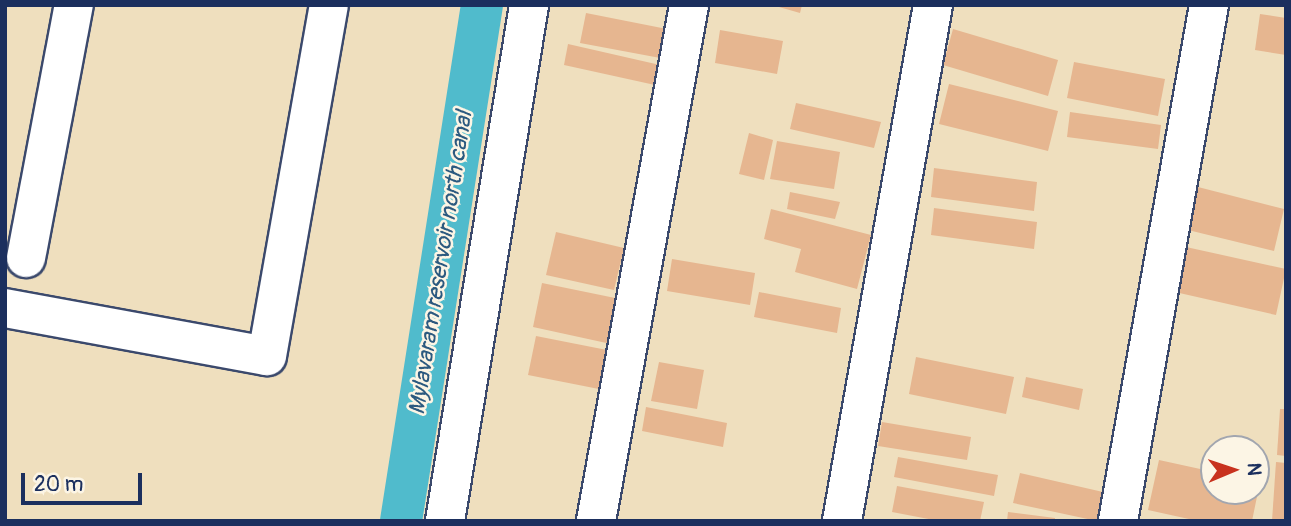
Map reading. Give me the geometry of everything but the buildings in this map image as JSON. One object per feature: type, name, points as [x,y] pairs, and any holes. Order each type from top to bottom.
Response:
[{"type":"street","points":[[26,258],[74,5]]},
{"type":"street","points":[[5,308],[267,356],[329,5]]},
{"type":"street","points":[[445,521],[529,5]]},
{"type":"street","points":[[596,521],[689,5]]},
{"type":"street","points":[[842,521],[933,5]]},
{"type":"street","points":[[1118,521],[1209,5]]},
{"type":"waterway","name":"Mylavaram reservoir north canal","points":[[401,521],[482,5]]}]
